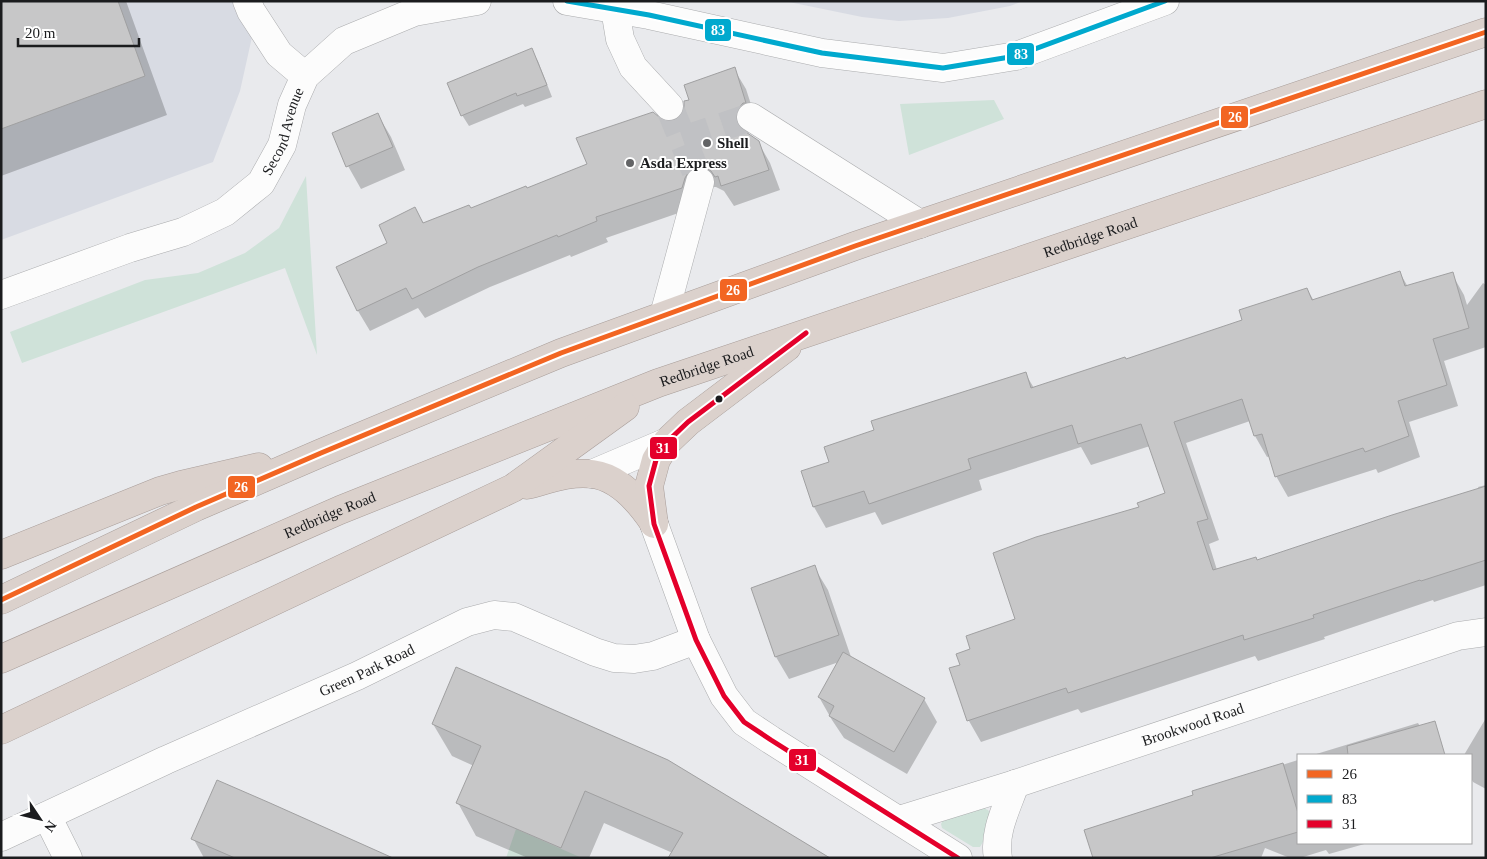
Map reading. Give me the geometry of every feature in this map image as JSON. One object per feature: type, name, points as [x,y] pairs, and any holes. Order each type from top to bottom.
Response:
[{"type":"highway","points":[[1,600],[196,507],[561,353],[855,246],[1486,32]]},
{"type":"highway","name":"Redbridge Road","points":[[1,659],[340,510],[658,383],[1486,104]]},
{"type":"highway","points":[[654,524],[649,486],[656,460],[667,442],[688,422],[806,332]]},
{"type":"highway","points":[[1,730],[513,488],[658,383]]},
{"type":"highway","points":[[1,555],[181,484],[321,453]]},
{"type":"highway","points":[[513,488],[570,475],[592,474],[612,481],[631,495],[645,509],[654,524]]},
{"type":"street","points":[[247,1],[250,11],[279,54],[305,76]]},
{"type":"street","name":"Second Avenue","points":[[1,295],[130,248],[183,232],[225,212],[261,183],[282,146],[292,105],[305,76],[344,41],[414,12],[477,1]]},
{"type":"street","points":[[567,1],[649,14],[822,53],[943,68],[1016,56],[1165,1]]},
{"type":"street","points":[[615,9],[620,38],[633,67],[670,106]]},
{"type":"street","points":[[751,117],[920,224]]},
{"type":"street","points":[[664,315],[700,182]]},
{"type":"street","points":[[592,474],[667,442]]},
{"type":"street","points":[[654,524],[696,640],[724,696],[744,722],[958,858]]},
{"type":"street","name":"Green Park Road","points":[[1,837],[166,760],[357,676],[466,622],[494,615],[514,617],[595,652],[614,658],[634,659],[646,657],[696,640]]},
{"type":"street","name":"Brookwood Road","points":[[899,820],[1015,784],[1458,636],[1486,632]]},
{"type":"street","points":[[998,858],[996,850],[1001,823],[1015,784]]},
{"type":"street","points":[[47,816],[68,858]]},
{"type":"shaded area","points":[[1,1],[260,1],[240,91],[213,162],[1,240]]},
{"type":"shaded area","points":[[784,1],[1023,1],[1010,6],[948,18],[899,21],[862,17]]},
{"type":"green space","points":[[994,100],[1004,119],[909,155],[900,104]]},
{"type":"green space","points":[[306,176],[317,355],[285,268],[22,363],[10,332],[145,280],[198,273],[245,253],[279,228]]},
{"type":"green space","points":[[981,806],[988,810],[990,818],[980,847],[973,847],[942,828],[941,824],[944,818]]},
{"type":"green space","points":[[516,829],[582,858],[506,858]]},
{"type":"building","points":[[1,1],[118,1],[145,76],[1,129]]},
{"type":"building","points":[[532,48],[547,85],[517,96],[516,93],[461,116],[447,83]]},
{"type":"building","points":[[735,67],[746,103],[743,103],[735,116],[737,124],[759,141],[769,170],[721,186],[718,176],[715,177],[711,171],[704,167],[696,167],[689,171],[682,188],[596,217],[597,221],[478,267],[412,299],[406,288],[357,311],[336,267],[387,243],[379,225],[415,207],[423,223],[469,205],[471,208],[526,186],[527,188],[587,164],[576,138],[653,112],[664,121],[673,121],[680,117],[684,110],[684,101],[689,100],[684,85]]},
{"type":"building","points":[[378,113],[393,147],[346,167],[332,133]]},
{"type":"building","points":[[1400,271],[1405,286],[1453,272],[1469,328],[1433,339],[1447,385],[1398,401],[1409,436],[1365,452],[1363,448],[1275,477],[1262,434],[1254,436],[1242,399],[1174,422],[1208,519],[1197,522],[1213,570],[1256,557],[1257,560],[1486,486],[1486,560],[1313,615],[1314,618],[1244,640],[1243,635],[1068,693],[1066,688],[967,721],[949,668],[960,665],[956,654],[970,649],[966,636],[1015,619],[993,553],[1036,537],[1139,507],[1137,503],[1165,493],[1141,424],[1078,444],[1072,425],[968,459],[971,469],[869,504],[864,491],[813,507],[801,471],[829,462],[824,447],[874,430],[871,421],[1026,372],[1031,388],[1125,357],[1126,359],[1242,320],[1239,310],[1307,288],[1312,300]]},
{"type":"building","points":[[815,565],[839,635],[775,657],[751,588]]},
{"type":"building","points":[[843,652],[925,698],[894,752],[829,716],[834,706],[818,697]]},
{"type":"building","points":[[456,667],[668,760],[830,858],[668,858],[683,833],[585,791],[561,848],[456,803],[481,746],[432,724]]},
{"type":"building","points":[[1435,721],[1445,754],[1348,754],[1347,746]]},
{"type":"building","points":[[1283,763],[1297,810],[1297,832],[1210,858],[1093,858],[1084,830],[1193,795],[1192,791]]},
{"type":"building","points":[[217,780],[393,858],[235,858],[191,839]]},
{"type":"tunnel","points":[[669,106],[700,182]]},
{"type":"tunnel","points":[[683,140],[751,117]]},
{"type":"transit line","name":"83","points":[[567,1],[649,15],[822,53],[943,68],[1016,56],[1165,1]]},
{"type":"transit line","name":"26","points":[[1,600],[196,507],[561,353],[855,246],[1486,32]]},
{"type":"transit line","name":"31","points":[[806,333],[688,422],[667,442],[656,460],[649,486],[654,524],[696,640],[724,696],[744,722],[958,858]]},
{"type":"place","name":"Shell","points":[[707,143]]},
{"type":"place","name":"Asda Express","points":[[630,163]]}]
